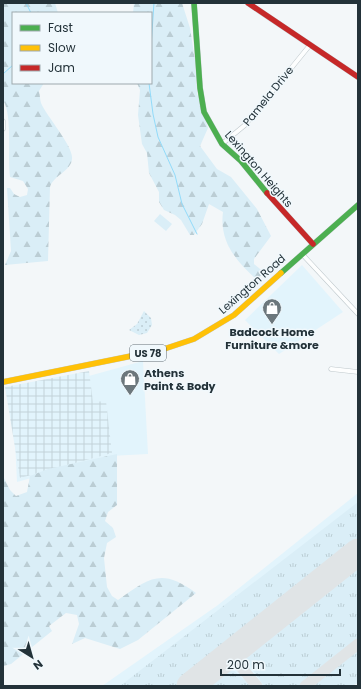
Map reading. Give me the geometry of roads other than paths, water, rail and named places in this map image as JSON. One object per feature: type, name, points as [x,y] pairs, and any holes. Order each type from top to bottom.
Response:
[{"type":"main road","name":"Lexington Heights","points":[[194,3],[200,88],[204,112],[222,144],[241,161],[273,201],[313,244]]},
{"type":"main road","points":[[248,3],[358,77]]},
{"type":"main road","name":"Lexington Road","points":[[3,382],[143,354],[185,342],[208,331],[234,314],[358,205]]},
{"type":"street","name":"Pamela Drive","points":[[222,144],[245,125],[310,45]]},
{"type":"street","points":[[3,121],[3,129]]},
{"type":"street","points":[[302,254],[358,313]]},
{"type":"street","points":[[331,369],[358,372]]},
{"type":"waterway","points":[[26,3],[30,12]]},
{"type":"waterway","points":[[152,32],[154,3]]},
{"type":"waterway","points":[[3,74],[12,66]]},
{"type":"waterway","points":[[149,84],[158,137],[175,175],[182,204],[197,234]]},
{"type":"place","name":"Badcock Home Furniture &more","points":[[272,325]]},
{"type":"place","name":"Athens Paint & Body","points":[[130,396]]}]
